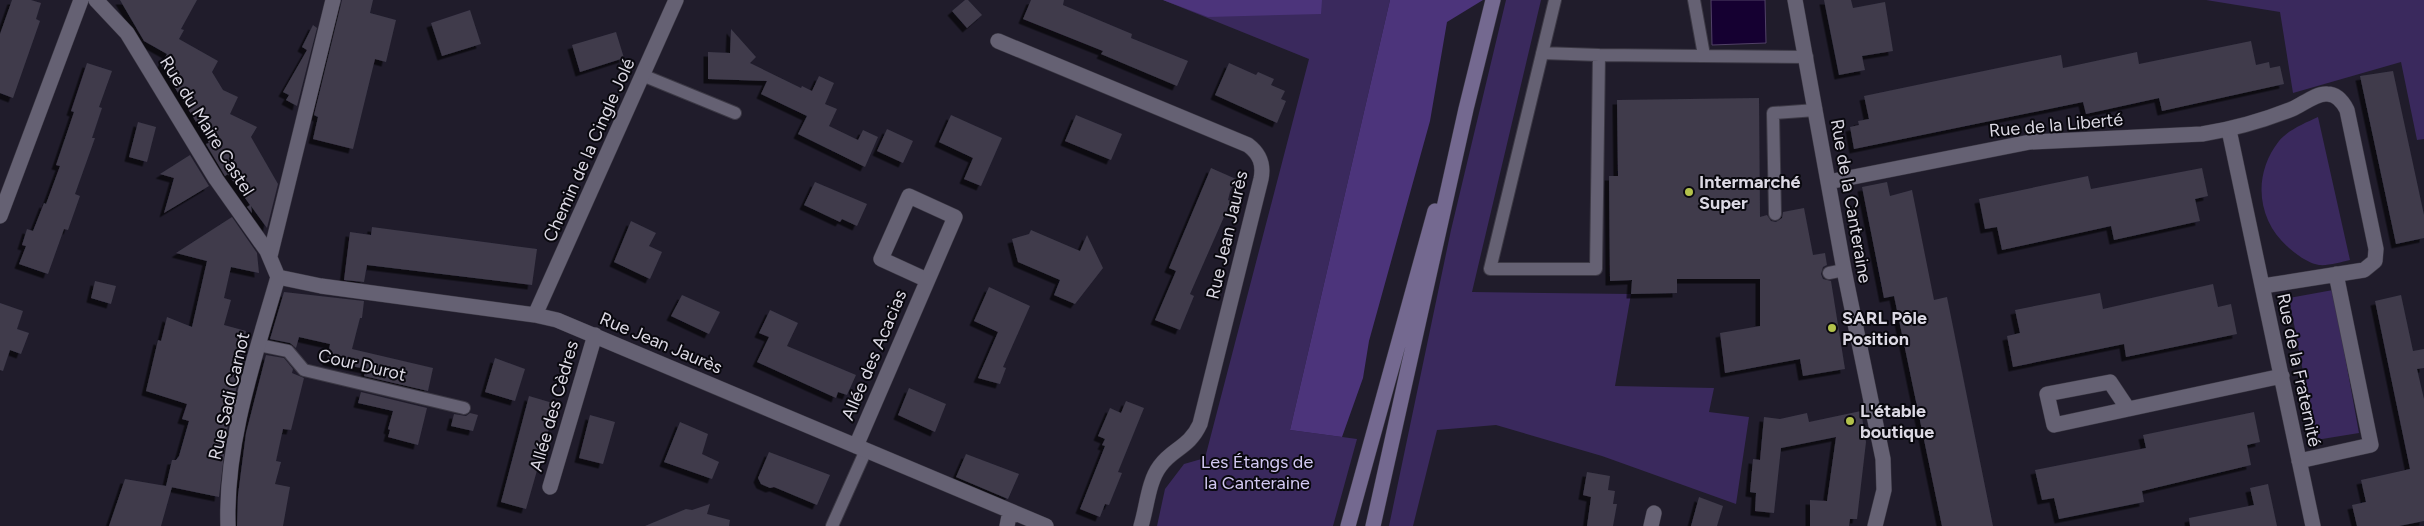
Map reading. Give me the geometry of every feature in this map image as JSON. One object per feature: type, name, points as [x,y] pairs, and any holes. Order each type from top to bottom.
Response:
[{"type":"main road","points":[[1373,526],[1466,109],[1493,0]]},
{"type":"main road","points":[[1348,526],[1404,318],[1466,109]]},
{"type":"street","points":[[0,216],[81,0]]},
{"type":"street","name":"Rue du Maire Castel","points":[[96,0],[127,34],[216,179],[270,256],[278,277]]},
{"type":"street","points":[[270,256],[333,0]]},
{"type":"street","name":"Chemin de la Cingle Jolé","points":[[535,315],[582,214],[676,0]]},
{"type":"street","name":"Rue de la Canteraine","points":[[1795,0],[1807,57],[1828,182],[1837,272],[1883,459],[1884,490],[1875,526]]},
{"type":"street","name":"Rue Jean Jaurès","points":[[998,41],[1248,146],[1257,152],[1262,163],[1261,179],[1200,424],[1192,438],[1167,458],[1156,472],[1140,526]]},
{"type":"street","name":"Rue de la Fraternité","points":[[2263,286],[2364,270],[2371,266],[2376,256],[2344,103],[2332,95],[2325,93],[2291,110],[2229,130],[2313,526]]},
{"type":"street","name":"Rue de la Liberté","points":[[1828,182],[2030,142],[2202,134],[2229,130]]},
{"type":"street","name":"Allée des Acacias","points":[[861,448],[955,216],[909,196],[881,260],[928,280]]},
{"type":"street","name":"Rue de la Fraternité","points":[[2300,461],[2371,445],[2336,274]]},
{"type":"street","name":"Rue Jean Jaurès","points":[[278,277],[321,286],[535,315],[557,320],[1046,526]]},
{"type":"street","name":"Rue Sadi Carnot","points":[[228,526],[232,453],[278,277]]},
{"type":"street","name":"Allée des Cèdres","points":[[550,487],[595,335]]},
{"type":"street","points":[[2128,409],[2110,382],[2047,394],[2054,424],[2128,409],[2282,376]]},
{"type":"street","points":[[1007,526],[1010,511]]},
{"type":"lane","points":[[1555,0],[1490,269],[1596,269],[1599,55]]},
{"type":"lane","points":[[1694,0],[1704,55]]},
{"type":"lane","points":[[1542,54],[1807,57]]},
{"type":"lane","points":[[642,75],[735,113]]},
{"type":"lane","points":[[1775,214],[1773,113],[1816,110]]},
{"type":"lane","name":"Cour Durot","points":[[259,344],[288,351],[304,370],[464,408]]},
{"type":"lane","points":[[832,526],[861,448]]},
{"type":"green space","name":"Les Étangs de la Canteraine","points":[[1163,0],[1390,0],[1290,430],[1357,439],[1333,526],[1157,526],[1165,489],[1184,464],[1205,458],[1309,59]]},
{"type":"green space","points":[[1506,0],[1541,0],[1472,292],[1631,294],[1615,386],[1714,388],[1709,412],[1749,417],[1736,504],[1602,456],[1496,425],[1437,430],[1413,526],[1389,526],[1451,230]]},
{"type":"green space","points":[[2206,0],[2424,0],[2424,139],[2417,140],[2401,62],[2293,93],[2280,12]]},
{"type":"green space","points":[[2318,117],[2350,260],[2323,265],[2315,264],[2303,258],[2278,237],[2270,225],[2262,197],[2265,168],[2270,154],[2279,141],[2292,130]]},
{"type":"green space","points":[[2333,290],[2359,433],[2316,440],[2289,298]]},
{"type":"shaded area","points":[[1163,0],[1322,0],[1321,14],[1208,17]]},
{"type":"shaded area","points":[[1390,0],[1483,0],[1447,22],[1430,121],[1369,341],[1363,378],[1342,437],[1290,430]]},
{"type":"shaded area","points":[[1711,0],[1765,0],[1766,43],[1712,45]]},
{"type":"building","points":[[12,0],[31,0],[41,3],[36,19],[40,21],[13,98],[0,93],[0,34]]},
{"type":"building","points":[[120,0],[197,0],[181,29],[184,30],[179,39],[218,61],[212,72],[223,90],[238,97],[230,114],[257,127],[251,137],[278,184],[267,228],[251,206],[252,213],[247,207],[250,205],[228,174],[225,176],[206,144],[209,143],[161,65],[167,54],[144,41]]},
{"type":"building","points":[[342,0],[373,0],[370,13],[396,20],[386,62],[375,59],[353,149],[313,139],[318,117],[314,115]]},
{"type":"building","points":[[965,0],[968,0],[982,15],[967,28],[952,11]]},
{"type":"building","points":[[1031,0],[1064,0],[1063,5],[1132,34],[1131,38],[1188,61],[1177,86],[1101,54],[1103,51],[1023,19]]},
{"type":"building","points":[[1824,0],[1851,0],[1853,8],[1885,2],[1893,51],[1862,56],[1865,70],[1839,75]]},
{"type":"building","points":[[470,10],[481,44],[442,56],[431,23]]},
{"type":"building","points":[[313,25],[317,28],[297,106],[286,100],[289,95],[283,92],[307,50],[302,47]]},
{"type":"building","points":[[731,29],[756,57],[750,63],[801,88],[802,86],[812,91],[819,76],[834,83],[825,104],[837,109],[829,126],[858,140],[863,130],[878,137],[865,167],[798,134],[807,116],[761,94],[767,81],[708,79],[708,52],[730,53]]},
{"type":"building","points":[[616,32],[624,58],[580,72],[572,45]]},
{"type":"building","points":[[2251,41],[2256,65],[2269,62],[2270,68],[2280,66],[2284,84],[2162,111],[2159,98],[2086,114],[2083,102],[1854,149],[1850,127],[1859,125],[1858,121],[1869,119],[1864,96],[2061,55],[2063,68],[2137,52],[2139,64]]},
{"type":"building","points":[[87,63],[112,71],[99,107],[102,108],[92,138],[95,138],[75,194],[80,196],[68,230],[64,229],[48,274],[19,264],[26,246],[22,245],[27,229],[33,231],[44,203],[46,204],[60,166],[56,165],[74,112],[71,111]]},
{"type":"building","points":[[1229,63],[1256,75],[1258,72],[1274,79],[1271,85],[1285,91],[1281,99],[1286,101],[1277,123],[1215,95]]},
{"type":"building","points":[[2393,71],[2424,215],[2424,238],[2396,244],[2360,76]]},
{"type":"building","name":"Intermarché Super","points":[[1759,98],[1760,217],[1767,215],[1771,221],[1776,222],[1782,218],[1783,212],[1804,208],[1813,255],[1825,253],[1827,265],[1823,267],[1821,274],[1823,279],[1831,281],[1845,369],[1803,376],[1800,359],[1725,373],[1720,333],[1760,326],[1760,279],[1677,279],[1677,293],[1631,294],[1632,280],[1610,281],[1609,176],[1618,176],[1617,100]]},
{"type":"building","points":[[951,115],[1002,138],[981,186],[964,179],[973,158],[939,142]]},
{"type":"building","points":[[1076,115],[1122,134],[1111,160],[1065,141]]},
{"type":"building","points":[[138,122],[156,127],[147,162],[129,157]]},
{"type":"building","points":[[887,129],[913,141],[903,163],[877,151]]},
{"type":"building","points":[[190,155],[209,186],[164,213],[174,178],[160,174]]},
{"type":"building","points":[[1211,168],[1236,179],[1228,200],[1231,201],[1190,294],[1194,296],[1180,330],[1155,320],[1176,271],[1169,268]]},
{"type":"building","points":[[2202,168],[2208,196],[2195,199],[2200,221],[2114,240],[2111,226],[2002,250],[1997,227],[1985,229],[1979,199],[2088,176],[2091,189]]},
{"type":"building","points":[[815,182],[867,204],[857,226],[842,219],[840,222],[804,205]]},
{"type":"building","points":[[1887,182],[1890,196],[1912,190],[1934,300],[1947,297],[1993,526],[1942,526],[1894,296],[1884,298],[1862,187]]},
{"type":"building","points":[[232,217],[257,253],[259,273],[231,267],[224,298],[231,300],[224,325],[246,331],[238,381],[227,430],[219,497],[166,486],[172,460],[176,460],[179,456],[189,421],[182,419],[187,404],[146,391],[158,340],[161,341],[167,317],[192,327],[207,261],[176,253]]},
{"type":"building","points":[[631,221],[656,233],[649,246],[662,252],[650,279],[614,262]]},
{"type":"building","points":[[372,227],[537,249],[532,285],[367,265],[364,282],[344,280],[350,232],[371,235]]},
{"type":"building","points":[[1031,230],[1080,251],[1087,235],[1103,268],[1075,304],[1054,295],[1060,280],[1018,262],[1012,239],[1029,234]]},
{"type":"building","points":[[95,281],[116,286],[111,304],[91,298]]},
{"type":"building","points":[[2213,284],[2218,307],[2231,304],[2237,334],[2126,357],[2124,344],[2013,367],[2007,336],[2020,333],[2015,310],[2100,293],[2103,309]]},
{"type":"building","points":[[989,287],[1030,306],[1003,367],[1006,368],[1000,384],[978,378],[998,332],[974,321]]},
{"type":"building","points":[[284,292],[364,301],[362,318],[360,318],[352,349],[433,368],[428,391],[364,376],[366,369],[327,361],[330,344],[299,337],[296,348],[290,343],[270,339]]},
{"type":"building","points":[[682,295],[720,312],[709,334],[671,316]]},
{"type":"building","points":[[2401,295],[2413,351],[2424,349],[2424,368],[2417,369],[2424,399],[2424,521],[2399,526],[2357,526],[2352,505],[2366,502],[2361,480],[2410,469],[2375,301]]},
{"type":"building","points":[[0,303],[23,311],[17,329],[29,333],[21,354],[10,350],[3,371],[0,370]]},
{"type":"building","points":[[770,310],[798,323],[787,346],[856,375],[847,395],[838,392],[836,398],[757,362],[769,337],[759,333]]},
{"type":"building","points":[[266,355],[284,358],[293,369],[292,373],[304,378],[291,430],[283,429],[276,461],[281,462],[275,484],[290,487],[283,526],[237,526],[238,495],[246,433]]},
{"type":"building","points":[[495,358],[525,369],[515,401],[485,392]]},
{"type":"building","points":[[909,388],[946,404],[935,432],[898,415]]},
{"type":"building","points":[[361,392],[427,408],[418,445],[388,437],[390,430],[388,429],[393,411],[358,403]]},
{"type":"building","points":[[529,396],[556,404],[526,509],[501,502]]},
{"type":"building","points":[[1126,401],[1144,408],[1118,472],[1122,473],[1109,505],[1105,504],[1100,517],[1080,509],[1105,446],[1102,445],[1105,439],[1098,436],[1110,408],[1121,413]]},
{"type":"building","points":[[1861,411],[1866,442],[1857,519],[1850,519],[1849,526],[1810,526],[1810,500],[1827,501],[1836,437],[1781,448],[1774,513],[1755,511],[1756,493],[1750,492],[1753,459],[1760,460],[1764,417],[1780,419],[1807,413],[1809,422]]},
{"type":"building","points":[[2254,412],[2260,442],[2247,445],[2251,465],[2142,491],[2144,502],[2059,519],[2054,498],[2042,500],[2035,470],[2146,448],[2143,435]]},
{"type":"building","points":[[470,413],[478,415],[473,431],[451,426],[454,414],[466,416]]},
{"type":"building","points":[[590,415],[615,422],[603,464],[579,458]]},
{"type":"building","points":[[680,422],[708,434],[702,454],[719,462],[712,479],[664,462]]},
{"type":"building","points":[[769,452],[830,475],[817,505],[774,487],[770,488],[761,484],[758,478]]},
{"type":"building","points":[[966,454],[1019,474],[1008,499],[956,477]]},
{"type":"building","points":[[1587,472],[1610,476],[1608,490],[1615,491],[1613,504],[1617,504],[1613,526],[1587,526],[1591,497],[1583,495]]},
{"type":"building","points":[[125,479],[172,487],[161,526],[109,526]]},
{"type":"building","points":[[2268,484],[2277,526],[2190,526],[2189,518],[2254,505],[2250,488]]},
{"type":"building","points":[[1699,497],[1723,506],[1717,526],[1691,526]]},
{"type":"building","points":[[710,504],[707,514],[730,520],[729,526],[645,526],[686,509],[692,510]]},
{"type":"place","name":"Intermarché Super","points":[[1689,192]]},
{"type":"place","name":"SARL Pôle Position","points":[[1832,328]]},
{"type":"place","name":"L'étable boutique","points":[[1850,421]]}]
